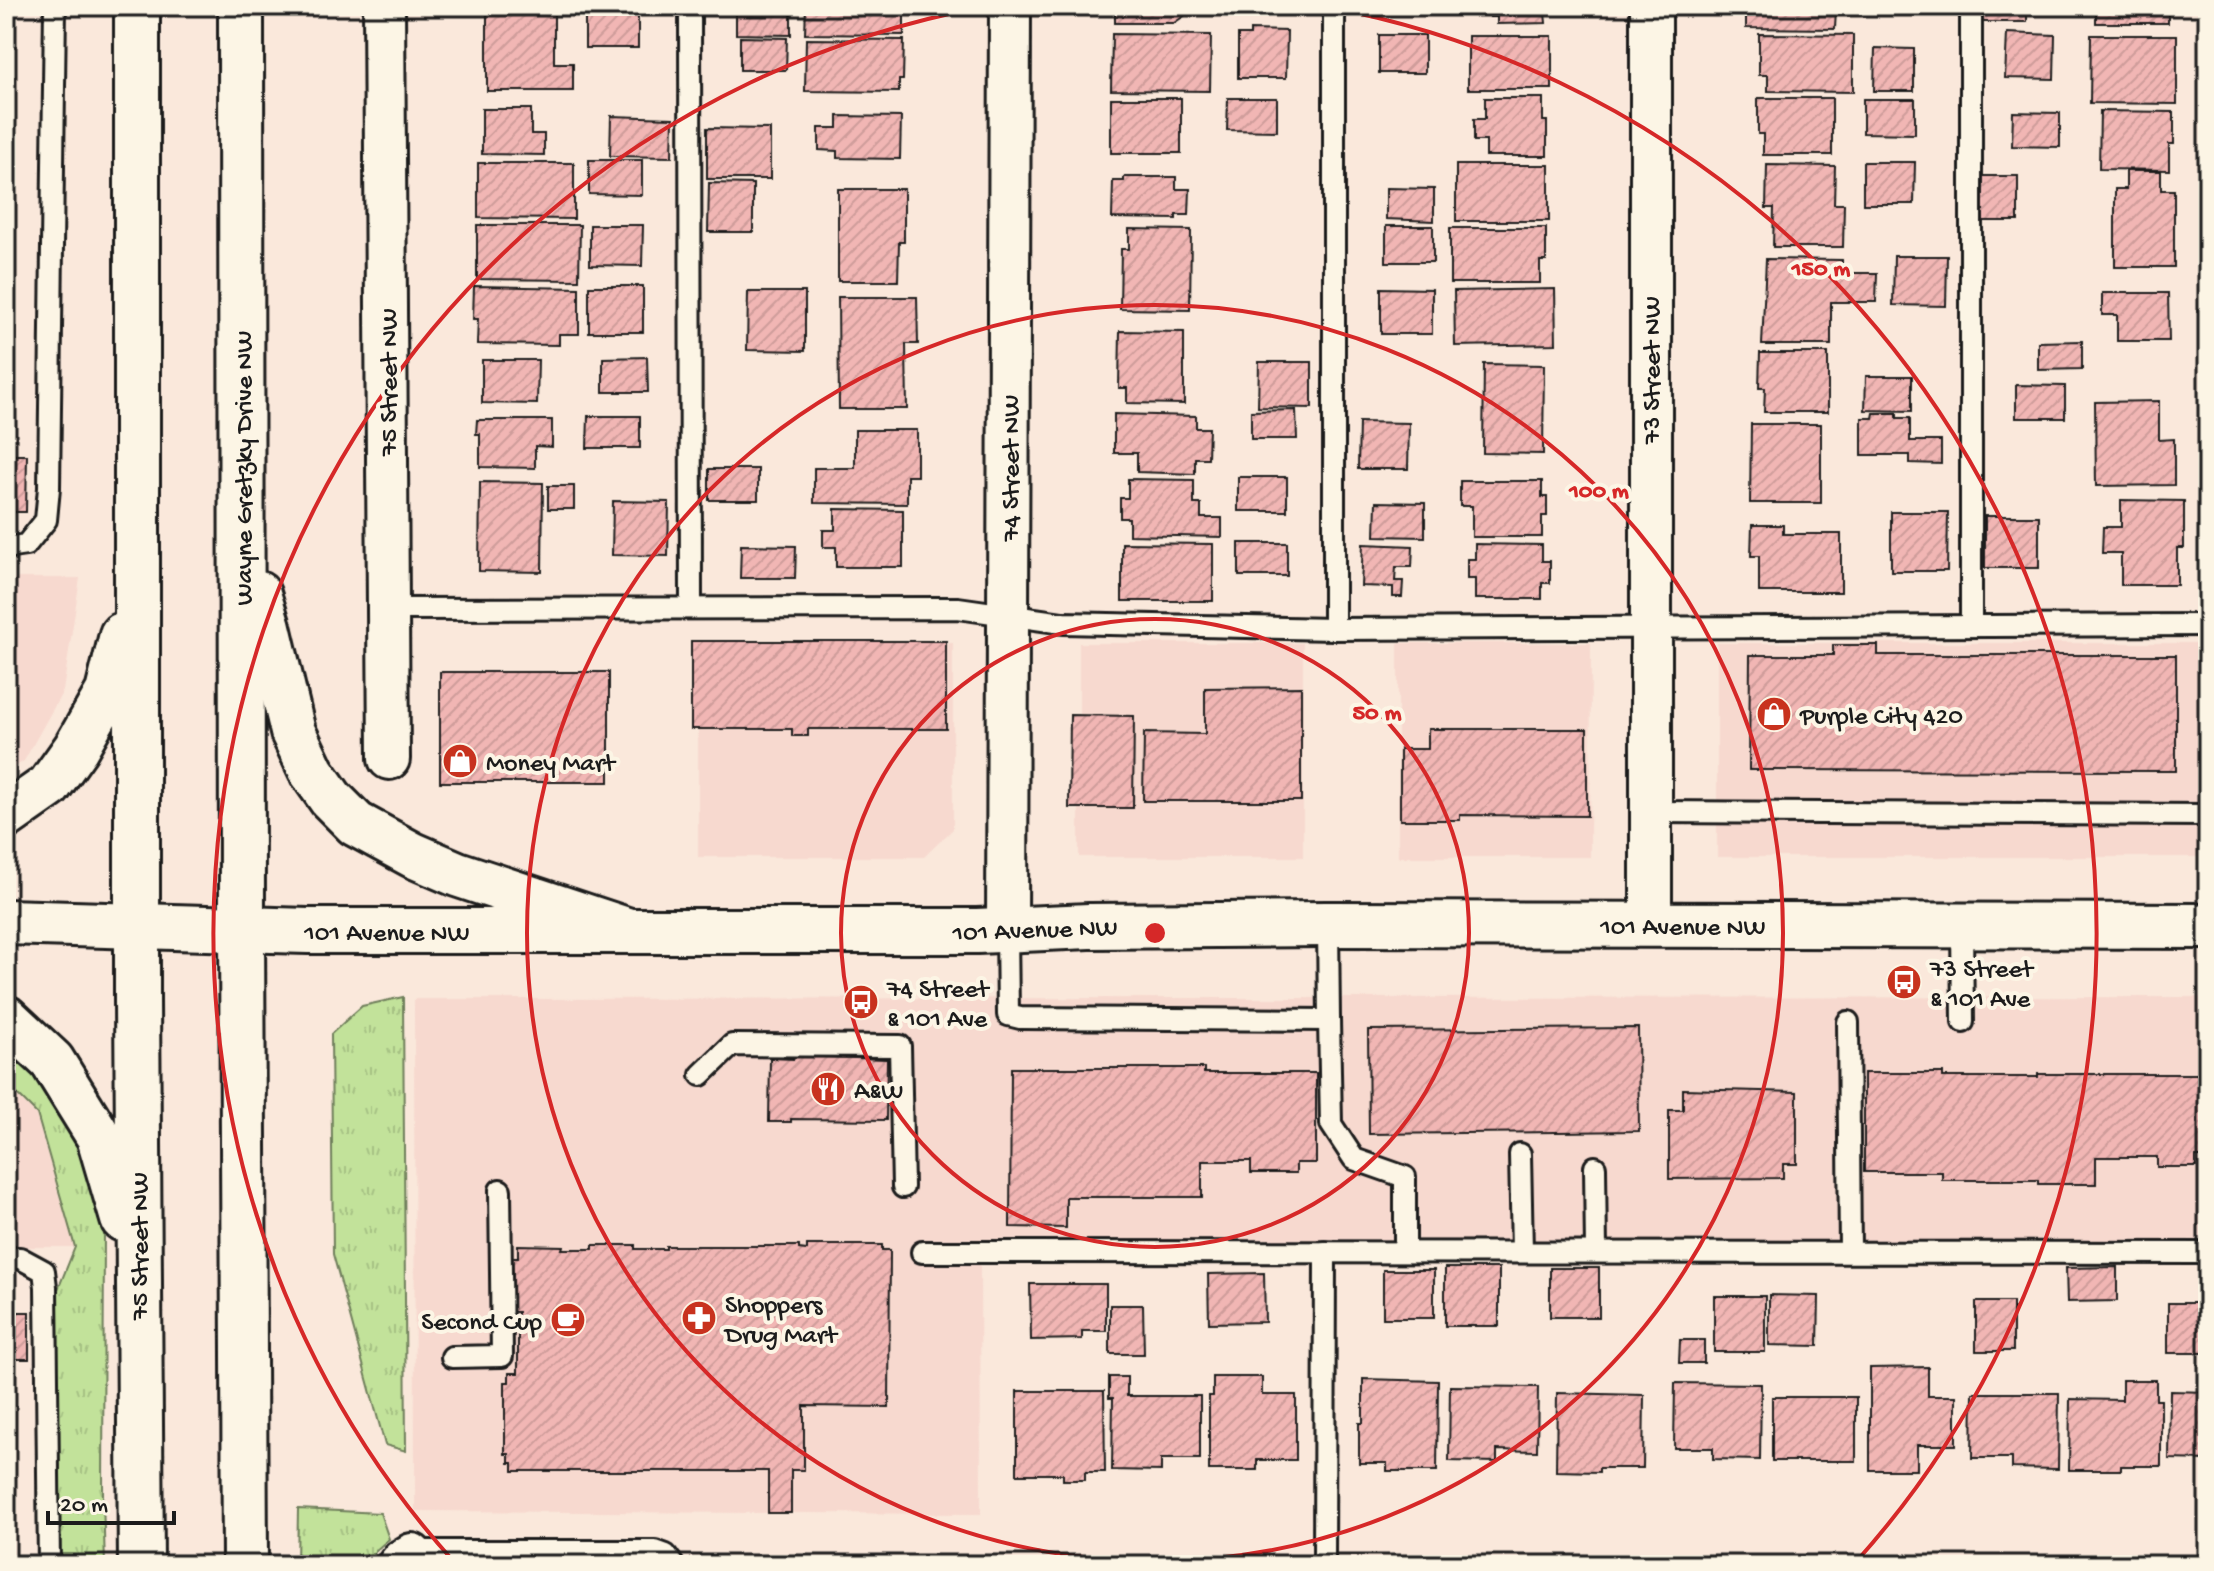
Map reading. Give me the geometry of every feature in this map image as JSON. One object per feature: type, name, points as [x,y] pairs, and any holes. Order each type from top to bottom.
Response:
[{"type":"main road","points":[[137,6],[137,927]]},
{"type":"main road","name":"Wayne Gretzky Drive NW","points":[[241,6],[242,929]]},
{"type":"main road","points":[[243,542],[268,627],[293,732],[312,772],[331,799],[356,824],[413,855],[457,874],[629,931]]},
{"type":"main road","points":[[6,816],[49,786],[76,748],[108,692],[138,554]]},
{"type":"main road","name":"101 Avenue NW","points":[[6,922],[242,929],[629,931],[1007,930],[1089,926],[1328,924],[2208,926]]},
{"type":"main road","name":"75 Street NW","points":[[137,927],[141,1565]]},
{"type":"main road","points":[[242,929],[245,1565]]},
{"type":"main road","points":[[6,1018],[52,1061],[99,1137],[138,1268]]},
{"type":"street","name":"75 Street NW","points":[[384,6],[389,759]]},
{"type":"street","name":"74 Street NW","points":[[1007,930],[1010,6]]},
{"type":"street","name":"73 Street NW","points":[[1651,6],[1651,925]]},
{"type":"lane","points":[[6,548],[26,545],[46,520],[49,488],[55,6]]},
{"type":"lane","points":[[690,6],[691,607]]},
{"type":"lane","points":[[1334,6],[1334,629]]},
{"type":"lane","points":[[1971,6],[1971,625]]},
{"type":"lane","points":[[388,609],[958,608],[1063,623],[1334,629],[2208,625]]},
{"type":"lane","points":[[1651,812],[2208,815]]},
{"type":"lane","points":[[1328,924],[1331,1124],[1354,1159],[1405,1177],[1405,1252]]},
{"type":"lane","points":[[1962,925],[1963,1022]]},
{"type":"lane","points":[[1007,930],[1008,1015],[1020,1018],[1329,1020]]},
{"type":"lane","points":[[1848,1022],[1850,1252]]},
{"type":"lane","points":[[701,1075],[732,1045],[900,1046],[903,1187]]},
{"type":"lane","points":[[1520,1154],[1522,1252]]},
{"type":"lane","points":[[1595,1167],[1596,1252]]},
{"type":"lane","points":[[452,1357],[502,1356],[500,1190]]},
{"type":"lane","points":[[922,1252],[2208,1253]]},
{"type":"lane","points":[[1324,1565],[1325,1252]]},
{"type":"lane","points":[[6,1258],[20,1258],[44,1271],[49,1565]]},
{"type":"lane","points":[[405,1559],[424,1551],[655,1551],[666,1555],[673,1565]]},
{"type":"shaded area","points":[[6,578],[80,578],[63,691],[24,761],[6,773]]},
{"type":"shaded area","points":[[698,643],[953,643],[953,829],[924,857],[698,857]]},
{"type":"shaded area","points":[[1079,643],[1303,643],[1303,857],[1079,857]]},
{"type":"shaded area","points":[[1398,643],[1591,643],[1590,857],[1398,857]]},
{"type":"shaded area","points":[[1717,643],[2208,643],[2208,857],[1717,857]]},
{"type":"shaded area","points":[[2208,997],[2208,1253],[980,1252],[981,1514],[415,1511],[414,999]]},
{"type":"shaded area","points":[[6,1083],[36,1114],[75,1247],[6,1247]]},
{"type":"green space","points":[[403,997],[406,1451],[385,1445],[333,1254],[331,1034],[362,1006]]},
{"type":"green space","points":[[6,1037],[78,1131],[104,1220],[105,1565],[55,1565],[53,1302],[75,1247],[37,1114],[6,1083]]},
{"type":"green space","points":[[298,1509],[380,1513],[389,1539],[375,1551],[370,1565],[297,1565]]},
{"type":"building","points":[[585,6],[638,6],[638,48],[585,48]]},
{"type":"building","points":[[736,6],[791,6],[791,35],[736,34]]},
{"type":"building","points":[[806,6],[904,6],[904,35],[805,34]]},
{"type":"building","points":[[1115,6],[1197,6],[1197,9],[1184,9],[1184,16],[1174,23],[1115,23]]},
{"type":"building","points":[[1378,6],[1436,6],[1436,12],[1378,12]]},
{"type":"building","points":[[1490,6],[1553,6],[1553,12],[1545,13],[1546,23],[1497,24],[1497,17],[1490,17]]},
{"type":"building","points":[[1746,6],[1906,6],[1906,9],[1836,9],[1835,29],[1746,28]]},
{"type":"building","points":[[1981,6],[2027,6],[2027,22],[1981,22]]},
{"type":"building","points":[[2096,6],[2168,6],[2168,23],[2096,23]]},
{"type":"building","points":[[487,8],[554,8],[554,63],[573,63],[573,91],[487,91]]},
{"type":"building","points":[[1250,30],[1287,31],[1286,78],[1238,78],[1238,35],[1250,35]]},
{"type":"building","points":[[2007,33],[2055,35],[2054,79],[2005,78]]},
{"type":"building","points":[[1112,34],[1211,35],[1210,91],[1111,90]]},
{"type":"building","points":[[1759,34],[1853,35],[1853,92],[1768,91],[1768,75],[1759,75]]},
{"type":"building","points":[[1379,35],[1425,35],[1425,73],[1379,73]]},
{"type":"building","points":[[2091,35],[2177,35],[2177,104],[2090,103]]},
{"type":"building","points":[[1468,36],[1552,36],[1552,89],[1468,89]]},
{"type":"building","points":[[740,37],[787,38],[786,70],[740,70]]},
{"type":"building","points":[[806,39],[904,40],[903,80],[899,80],[899,92],[805,91]]},
{"type":"building","points":[[1875,48],[1914,49],[1914,91],[1874,91]]},
{"type":"building","points":[[1111,98],[1181,98],[1181,153],[1111,153]]},
{"type":"building","points":[[1228,98],[1277,98],[1277,131],[1227,130]]},
{"type":"building","points":[[1485,98],[1543,98],[1543,121],[1547,121],[1547,156],[1486,156],[1486,141],[1474,141],[1474,119],[1485,119]]},
{"type":"building","points":[[1758,98],[1832,98],[1832,155],[1763,155],[1763,134],[1758,134]]},
{"type":"building","points":[[1863,99],[1915,99],[1915,134],[1863,133]]},
{"type":"building","points":[[482,109],[531,109],[531,134],[544,134],[544,155],[482,154]]},
{"type":"building","points":[[2100,111],[2174,112],[2174,144],[2169,144],[2169,170],[2099,169]]},
{"type":"building","points":[[2013,112],[2060,113],[2060,147],[2012,146]]},
{"type":"building","points":[[611,116],[673,118],[672,157],[610,156]]},
{"type":"building","points":[[838,116],[901,117],[900,159],[837,158],[837,151],[819,150],[819,128],[838,128]]},
{"type":"building","points":[[707,128],[770,129],[770,179],[707,179]]},
{"type":"building","points":[[589,160],[642,160],[642,195],[589,194]]},
{"type":"building","points":[[1863,162],[1915,162],[1914,204],[1863,204]]},
{"type":"building","points":[[478,163],[574,163],[574,219],[478,218]]},
{"type":"building","points":[[1456,165],[1549,165],[1549,221],[1456,221]]},
{"type":"building","points":[[1767,165],[1835,166],[1834,204],[1844,204],[1843,247],[1773,247],[1774,208],[1766,208]]},
{"type":"building","points":[[2126,171],[2161,171],[2161,190],[2174,190],[2174,267],[2115,267],[2115,189],[2126,189]]},
{"type":"building","points":[[1983,176],[2018,176],[2018,221],[1983,221]]},
{"type":"building","points":[[1124,177],[1176,177],[1176,189],[1190,189],[1189,215],[1176,215],[1176,219],[1112,218],[1113,181],[1124,181]]},
{"type":"building","points":[[709,183],[753,184],[753,232],[708,232]]},
{"type":"building","points":[[1386,188],[1434,189],[1434,221],[1386,219]]},
{"type":"building","points":[[838,189],[904,189],[904,242],[899,242],[898,281],[838,281]]},
{"type":"building","points":[[477,225],[580,225],[579,280],[477,279]]},
{"type":"building","points":[[590,225],[643,225],[642,266],[590,265]]},
{"type":"building","points":[[1386,226],[1433,226],[1433,262],[1386,262]]},
{"type":"building","points":[[1450,228],[1546,228],[1546,261],[1540,261],[1540,283],[1450,283]]},
{"type":"building","points":[[1129,229],[1191,230],[1190,310],[1120,309],[1121,249],[1129,249]]},
{"type":"building","points":[[1894,256],[1947,256],[1946,306],[1893,305]]},
{"type":"building","points":[[1766,259],[1842,260],[1842,273],[1877,273],[1876,302],[1831,302],[1831,345],[1762,345]]},
{"type":"building","points":[[474,286],[579,288],[579,334],[559,334],[559,345],[477,344],[478,319],[473,319]]},
{"type":"building","points":[[589,286],[643,286],[643,332],[589,332]]},
{"type":"building","points":[[1381,288],[1432,289],[1432,334],[1381,334]]},
{"type":"building","points":[[1555,289],[1556,344],[1455,346],[1454,291]]},
{"type":"building","points":[[748,292],[805,292],[805,351],[747,350]]},
{"type":"building","points":[[2102,293],[2168,293],[2169,341],[2117,341],[2117,315],[2102,315]]},
{"type":"building","points":[[838,297],[917,297],[918,344],[906,344],[907,409],[839,409]]},
{"type":"building","points":[[1120,331],[1184,332],[1184,404],[1127,403],[1127,388],[1119,388]]},
{"type":"building","points":[[2082,341],[2082,369],[2038,370],[2038,342]]},
{"type":"building","points":[[1760,353],[1828,353],[1828,412],[1764,412],[1765,388],[1759,388]]},
{"type":"building","points":[[647,357],[648,392],[603,392],[603,358]]},
{"type":"building","points":[[482,360],[538,360],[537,404],[482,403]]},
{"type":"building","points":[[1259,362],[1312,362],[1312,408],[1258,407]]},
{"type":"building","points":[[1484,364],[1544,365],[1543,454],[1483,453]]},
{"type":"building","points":[[1866,376],[1912,376],[1912,411],[1865,410]]},
{"type":"building","points":[[2016,385],[2065,386],[2065,418],[2016,418]]},
{"type":"building","points":[[2159,401],[2159,440],[2174,439],[2174,485],[2096,486],[2095,402]]},
{"type":"building","points":[[1296,410],[1297,439],[1251,439],[1251,411]]},
{"type":"building","points":[[1874,413],[1897,413],[1897,418],[1910,418],[1910,441],[1941,441],[1941,464],[1910,463],[1910,455],[1862,455],[1862,418],[1873,418]]},
{"type":"building","points":[[1114,414],[1196,416],[1196,428],[1209,428],[1208,458],[1195,458],[1195,474],[1137,472],[1137,453],[1114,453]]},
{"type":"building","points":[[588,416],[640,416],[640,448],[587,448]]},
{"type":"building","points":[[477,420],[552,420],[552,447],[535,446],[535,468],[480,467]]},
{"type":"building","points":[[1359,422],[1409,423],[1408,469],[1358,469]]},
{"type":"building","points":[[1751,424],[1821,424],[1821,503],[1750,503]]},
{"type":"building","points":[[855,430],[917,430],[917,476],[907,476],[907,504],[814,503],[814,468],[855,468]]},
{"type":"building","points":[[6,455],[27,455],[26,512],[6,512]]},
{"type":"building","points":[[709,469],[758,469],[758,500],[709,500]]},
{"type":"building","points":[[1238,477],[1287,477],[1287,511],[1238,511]]},
{"type":"building","points":[[1128,479],[1194,480],[1194,504],[1201,504],[1201,518],[1222,518],[1222,537],[1129,535],[1129,518],[1120,518],[1120,498],[1128,498]]},
{"type":"building","points":[[1460,481],[1542,481],[1542,497],[1547,497],[1547,516],[1542,516],[1542,537],[1472,537],[1472,506],[1460,506]]},
{"type":"building","points":[[480,482],[543,483],[542,572],[479,571]]},
{"type":"building","points":[[548,486],[574,486],[574,509],[548,509]]},
{"type":"building","points":[[2121,500],[2184,501],[2184,548],[2177,548],[2177,585],[2121,585],[2121,553],[2102,553],[2103,527],[2121,527]]},
{"type":"building","points":[[613,501],[669,502],[668,556],[612,555]]},
{"type":"building","points":[[1376,502],[1425,503],[1425,537],[1375,536]]},
{"type":"building","points":[[835,509],[903,510],[903,567],[836,567],[836,547],[823,547],[823,530],[835,530]]},
{"type":"building","points":[[1891,512],[1948,512],[1947,571],[1891,571]]},
{"type":"building","points":[[1985,516],[2039,516],[2039,568],[1985,568]]},
{"type":"building","points":[[1752,525],[1783,525],[1783,534],[1841,534],[1841,592],[1759,592],[1759,556],[1751,556]]},
{"type":"building","points":[[1122,543],[1213,544],[1213,601],[1122,601]]},
{"type":"building","points":[[1239,543],[1287,543],[1287,576],[1239,576]]},
{"type":"building","points":[[1363,544],[1413,546],[1412,567],[1396,567],[1395,581],[1403,581],[1402,597],[1393,597],[1393,587],[1361,586]]},
{"type":"building","points":[[1475,544],[1542,545],[1542,561],[1550,561],[1550,583],[1542,583],[1542,599],[1475,599],[1475,579],[1467,579],[1467,559],[1475,559]]},
{"type":"building","points":[[741,545],[796,546],[795,578],[740,578]]},
{"type":"building","points":[[691,641],[946,641],[946,729],[808,729],[808,736],[792,736],[792,729],[691,729]]},
{"type":"building","points":[[1833,645],[1878,645],[1878,655],[2176,655],[2176,771],[1749,770],[1750,655],[1833,655]]},
{"type":"building","points":[[440,672],[609,672],[609,782],[440,782]]},
{"type":"building","points":[[1301,687],[1301,801],[1143,801],[1144,733],[1205,734],[1205,688]]},
{"type":"building","points":[[1070,715],[1134,716],[1133,808],[1069,808]]},
{"type":"building","points":[[1428,729],[1587,729],[1587,816],[1460,815],[1460,820],[1400,820],[1400,749],[1428,749]]},
{"type":"building","points":[[1638,1028],[1639,1131],[1369,1134],[1368,1030]]},
{"type":"building","name":"A&W","points":[[793,1056],[887,1059],[886,1120],[791,1119],[791,1122],[769,1122],[770,1058],[793,1059]]},
{"type":"building","points":[[1011,1068],[1204,1068],[1204,1073],[1316,1073],[1316,1163],[1296,1163],[1296,1173],[1251,1173],[1251,1161],[1202,1161],[1202,1197],[1066,1197],[1066,1228],[1010,1227]]},
{"type":"building","points":[[1864,1073],[1943,1073],[1943,1077],[2208,1074],[2208,1157],[2196,1157],[2196,1167],[2157,1167],[2157,1157],[2096,1157],[2096,1184],[2038,1184],[2038,1180],[1942,1180],[1942,1172],[1864,1172]]},
{"type":"building","points":[[1683,1089],[1797,1092],[1797,1164],[1783,1164],[1783,1178],[1669,1179],[1669,1110],[1683,1110]]},
{"type":"building","points":[[518,1245],[563,1246],[562,1249],[593,1249],[593,1245],[635,1245],[635,1249],[666,1249],[666,1246],[799,1246],[799,1249],[807,1250],[807,1245],[882,1245],[882,1250],[890,1250],[889,1407],[804,1406],[804,1470],[791,1470],[791,1513],[768,1513],[768,1471],[513,1471],[509,1454],[505,1454],[505,1382],[509,1382],[509,1373],[518,1373],[518,1312],[510,1312],[506,1258],[518,1258]]},
{"type":"building","points":[[2117,1267],[2117,1301],[2067,1302],[2066,1268]]},
{"type":"building","points":[[1445,1268],[1499,1268],[1499,1326],[1445,1326]]},
{"type":"building","points":[[1550,1268],[1599,1268],[1599,1317],[1550,1317]]},
{"type":"building","points":[[1383,1270],[1434,1270],[1434,1318],[1383,1318]]},
{"type":"building","points":[[1264,1273],[1265,1322],[1209,1323],[1208,1274]]},
{"type":"building","points":[[1030,1284],[1106,1284],[1106,1331],[1082,1331],[1082,1339],[1031,1340]]},
{"type":"building","points":[[1769,1295],[1819,1296],[1818,1346],[1769,1345]]},
{"type":"building","points":[[1714,1296],[1765,1296],[1765,1352],[1714,1352]]},
{"type":"building","points":[[1976,1302],[2013,1302],[2013,1351],[1976,1351]]},
{"type":"building","points":[[2168,1303],[2208,1303],[2208,1353],[2168,1353]]},
{"type":"building","points":[[1110,1305],[1143,1305],[1144,1354],[1110,1354]]},
{"type":"building","points":[[6,1312],[29,1312],[29,1359],[6,1359]]},
{"type":"building","points":[[1680,1340],[1704,1340],[1704,1363],[1679,1363]]},
{"type":"building","points":[[1928,1367],[1928,1396],[1956,1396],[1956,1445],[1917,1445],[1917,1470],[1870,1470],[1870,1368]]},
{"type":"building","points":[[1109,1377],[1127,1377],[1127,1396],[1200,1396],[1200,1459],[1161,1459],[1161,1471],[1112,1470],[1113,1398],[1109,1398]]},
{"type":"building","points":[[1213,1377],[1262,1377],[1262,1395],[1296,1395],[1296,1460],[1257,1460],[1257,1470],[1209,1470],[1209,1396],[1213,1396]]},
{"type":"building","points":[[1363,1379],[1438,1381],[1437,1471],[1387,1471],[1387,1463],[1359,1463]]},
{"type":"building","points":[[2122,1380],[2156,1380],[2156,1400],[2161,1400],[2161,1466],[2069,1470],[2070,1399],[2122,1400]]},
{"type":"building","points":[[1675,1383],[1761,1384],[1760,1460],[1713,1459],[1713,1448],[1674,1448]]},
{"type":"building","points":[[1450,1386],[1538,1387],[1537,1451],[1497,1450],[1497,1462],[1449,1461]]},
{"type":"building","points":[[1017,1391],[1104,1391],[1105,1472],[1085,1472],[1085,1480],[1063,1480],[1063,1474],[1017,1474]]},
{"type":"building","points":[[2170,1391],[2208,1392],[2208,1460],[2169,1459]]},
{"type":"building","points":[[1557,1393],[1644,1395],[1643,1468],[1599,1468],[1599,1472],[1556,1471]]},
{"type":"building","points":[[1973,1393],[2059,1393],[2058,1469],[2012,1468],[2012,1458],[1972,1458]]},
{"type":"building","points":[[1772,1397],[1856,1397],[1856,1461],[1772,1461]]},
{"type":"place","name":"Purple City 420","points":[[1774,714]]},
{"type":"place","name":"Money Mart","points":[[460,761]]},
{"type":"place","name":"73 Street & 101 Ave","points":[[1904,982]]},
{"type":"place","name":"74 Street & 101 Ave","points":[[861,1002]]},
{"type":"place","name":"A&W","points":[[828,1089]]},
{"type":"place","name":"Shoppers Drug Mart","points":[[699,1318]]},
{"type":"place","name":"Second Cup","points":[[568,1320]]}]
